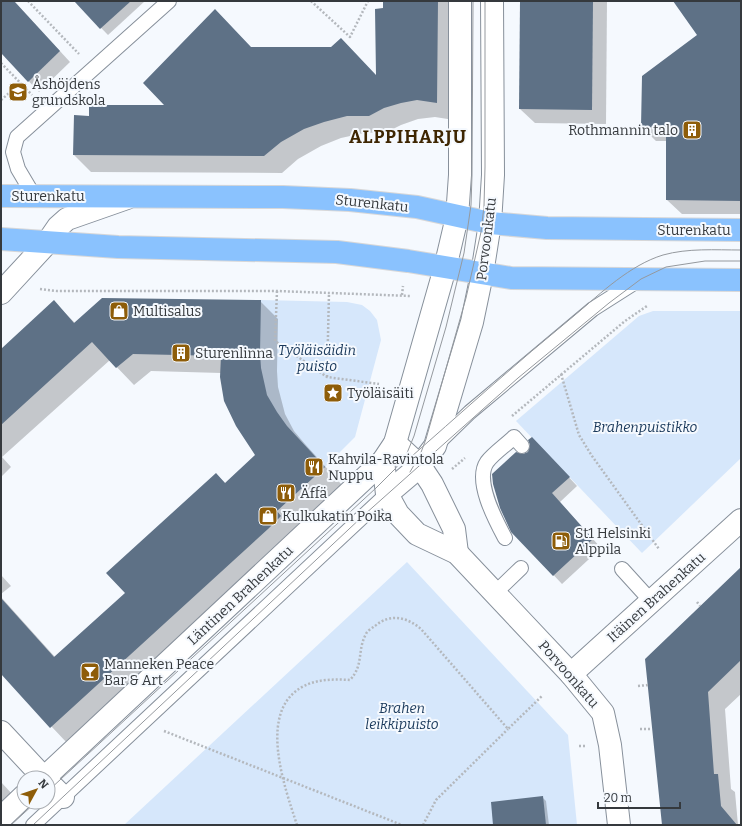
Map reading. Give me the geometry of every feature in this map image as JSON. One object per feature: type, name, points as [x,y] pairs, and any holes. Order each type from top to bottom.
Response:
[{"type":"main road","name":"Sturenkatu","points":[[1,196],[283,197],[350,200],[417,207],[457,217],[490,223],[547,228],[741,230]]},
{"type":"main road","points":[[1,240],[118,247],[337,252],[393,259],[511,278],[741,280]]},
{"type":"street","points":[[383,461],[395,444],[445,268],[457,217],[460,175],[460,1]]},
{"type":"street","name":"Porvoonkatu","points":[[388,494],[420,466],[435,446],[472,322],[482,274],[490,223],[493,175],[492,1]]},
{"type":"street","points":[[6,289],[47,243],[58,227],[67,219],[132,196]]},
{"type":"street","points":[[395,444],[420,466],[432,484],[454,529],[457,553]]},
{"type":"street","name":"Porvoonkatu","points":[[383,461],[388,494],[398,514],[416,534],[457,553],[571,674],[603,713],[610,745],[619,825]]},
{"type":"street","name":"Läntinen Brahenkatu","points":[[53,770],[383,461]]},
{"type":"street","name":"Itäinen Brahenkatu","points":[[571,674],[741,520]]},
{"type":"street","points":[[1,732],[37,770]]},
{"type":"street","points":[[1,818],[16,804]]},
{"type":"lane","points":[[34,196],[18,169],[13,152],[17,137],[168,1]]},
{"type":"lane","points":[[435,446],[470,412],[593,309],[625,287],[641,279]]},
{"type":"lane","points":[[505,538],[494,518],[486,497],[484,476],[487,463],[514,437],[522,446]]},
{"type":"lane","points":[[56,789],[388,494]]},
{"type":"lane","points":[[495,593],[521,568]]},
{"type":"lane","points":[[622,569],[652,602]]},
{"type":"lane","points":[[33,825],[42,810]]},
{"type":"path","points":[[28,1],[80,55]]},
{"type":"path","points":[[311,1],[350,37],[368,1]]},
{"type":"path","points":[[1,63],[35,98]]},
{"type":"path","points":[[1,100],[21,83]]},
{"type":"path","points":[[6,289],[57,291],[277,291],[418,296]]},
{"type":"path","points":[[277,291],[275,341],[327,377],[379,384]]},
{"type":"path","points":[[327,377],[329,293]]},
{"type":"path","points":[[561,374],[579,435],[592,456],[659,549]]},
{"type":"path","points":[[697,602],[700,606]]},
{"type":"path","points":[[297,825],[282,777],[277,738],[282,710],[290,697],[304,686],[324,680],[350,680],[356,673],[366,633],[383,619],[402,618],[412,621],[417,625],[508,729]]},
{"type":"path","points":[[638,686],[648,685]]},
{"type":"path","points":[[423,825],[436,800],[542,696]]},
{"type":"path","points":[[640,729],[652,729]]},
{"type":"path","points":[[162,730],[402,825]]},
{"type":"green space","name":"Työläisäidin puisto","points":[[261,300],[347,302],[362,305],[370,311],[377,320],[381,340],[355,437],[325,467],[285,424],[278,415],[267,395],[263,384],[259,348]]},
{"type":"green space","name":"Brahenpuistikko","points":[[653,311],[741,311],[741,458],[642,553],[516,421],[639,316]]},
{"type":"green space","name":"Brahen leikkipuisto","points":[[407,562],[568,735],[577,825],[124,825]]},
{"type":"building","name":"Åshöjdens grundskola","points":[[1,1],[14,1],[60,51],[28,82],[1,53]]},
{"type":"building","points":[[74,1],[131,1],[100,29]]},
{"type":"building","points":[[383,1],[438,1],[437,103],[417,100],[384,108],[369,116],[347,116],[324,122],[304,129],[281,142],[264,156],[73,155],[74,115],[89,116],[89,105],[164,105],[143,83],[215,9],[251,47],[331,47],[341,38],[376,75],[375,9],[383,8]]},
{"type":"building","points":[[520,1],[593,1],[592,110],[519,109]]},
{"type":"building","points":[[673,1],[741,1],[741,201],[666,200],[666,128],[641,127],[642,76],[697,35]]},
{"type":"building","points":[[102,298],[261,300],[260,353],[261,368],[267,395],[287,426],[325,467],[277,511],[281,516],[268,529],[50,728],[1,674],[1,598],[54,657],[125,593],[106,573],[216,473],[225,483],[255,455],[236,426],[224,401],[220,377],[221,356],[133,354],[116,368],[92,342],[1,425],[1,349],[54,300],[74,323]]},
{"type":"building","points":[[532,437],[570,477],[552,493],[593,539],[553,576],[511,532],[500,508],[493,484],[492,474],[516,452],[523,454],[528,452],[530,445],[528,440]]},
{"type":"building","points":[[741,567],[741,660],[708,692],[714,774],[718,774],[721,806],[737,825],[662,825],[645,659]]},
{"type":"building","points":[[543,796],[546,825],[493,825],[491,802]]},
{"type":"tram line","points":[[56,784],[376,488],[395,469],[407,453],[414,436],[446,327],[464,253],[471,205],[473,1]]},
{"type":"tram line","points":[[410,472],[420,455],[426,439],[466,298],[481,232],[484,206],[485,167],[485,1]]},
{"type":"tram line","points":[[403,464],[616,280],[639,266],[663,255],[682,251],[741,250]]},
{"type":"tram line","points":[[33,825],[364,515],[518,378],[609,303],[641,279],[666,267],[705,261],[741,261]]},
{"type":"tram line","points":[[11,825],[27,810]]},
{"type":"place","name":"Åshöjdens grundskola","points":[[18,92]]},
{"type":"place","name":"Rothmannin talo","points":[[692,130]]},
{"type":"place","name":"Multisalus","points":[[119,311]]},
{"type":"place","name":"Sturenlinna","points":[[181,353]]},
{"type":"place","name":"Työläisäiti","points":[[333,393]]},
{"type":"place","name":"Kahvila-Ravintola Nuppu","points":[[314,467]]},
{"type":"place","name":"Äffä","points":[[286,493]]},
{"type":"place","name":"Kulkukatin Poika","points":[[268,516]]},
{"type":"place","name":"St1 Helsinki Alppila","points":[[561,541]]},
{"type":"place","name":"Manneken Peace Bar & Art","points":[[90,672]]},
{"type":"district","name":"ALPPIHARJU","points":[[408,137]]}]
